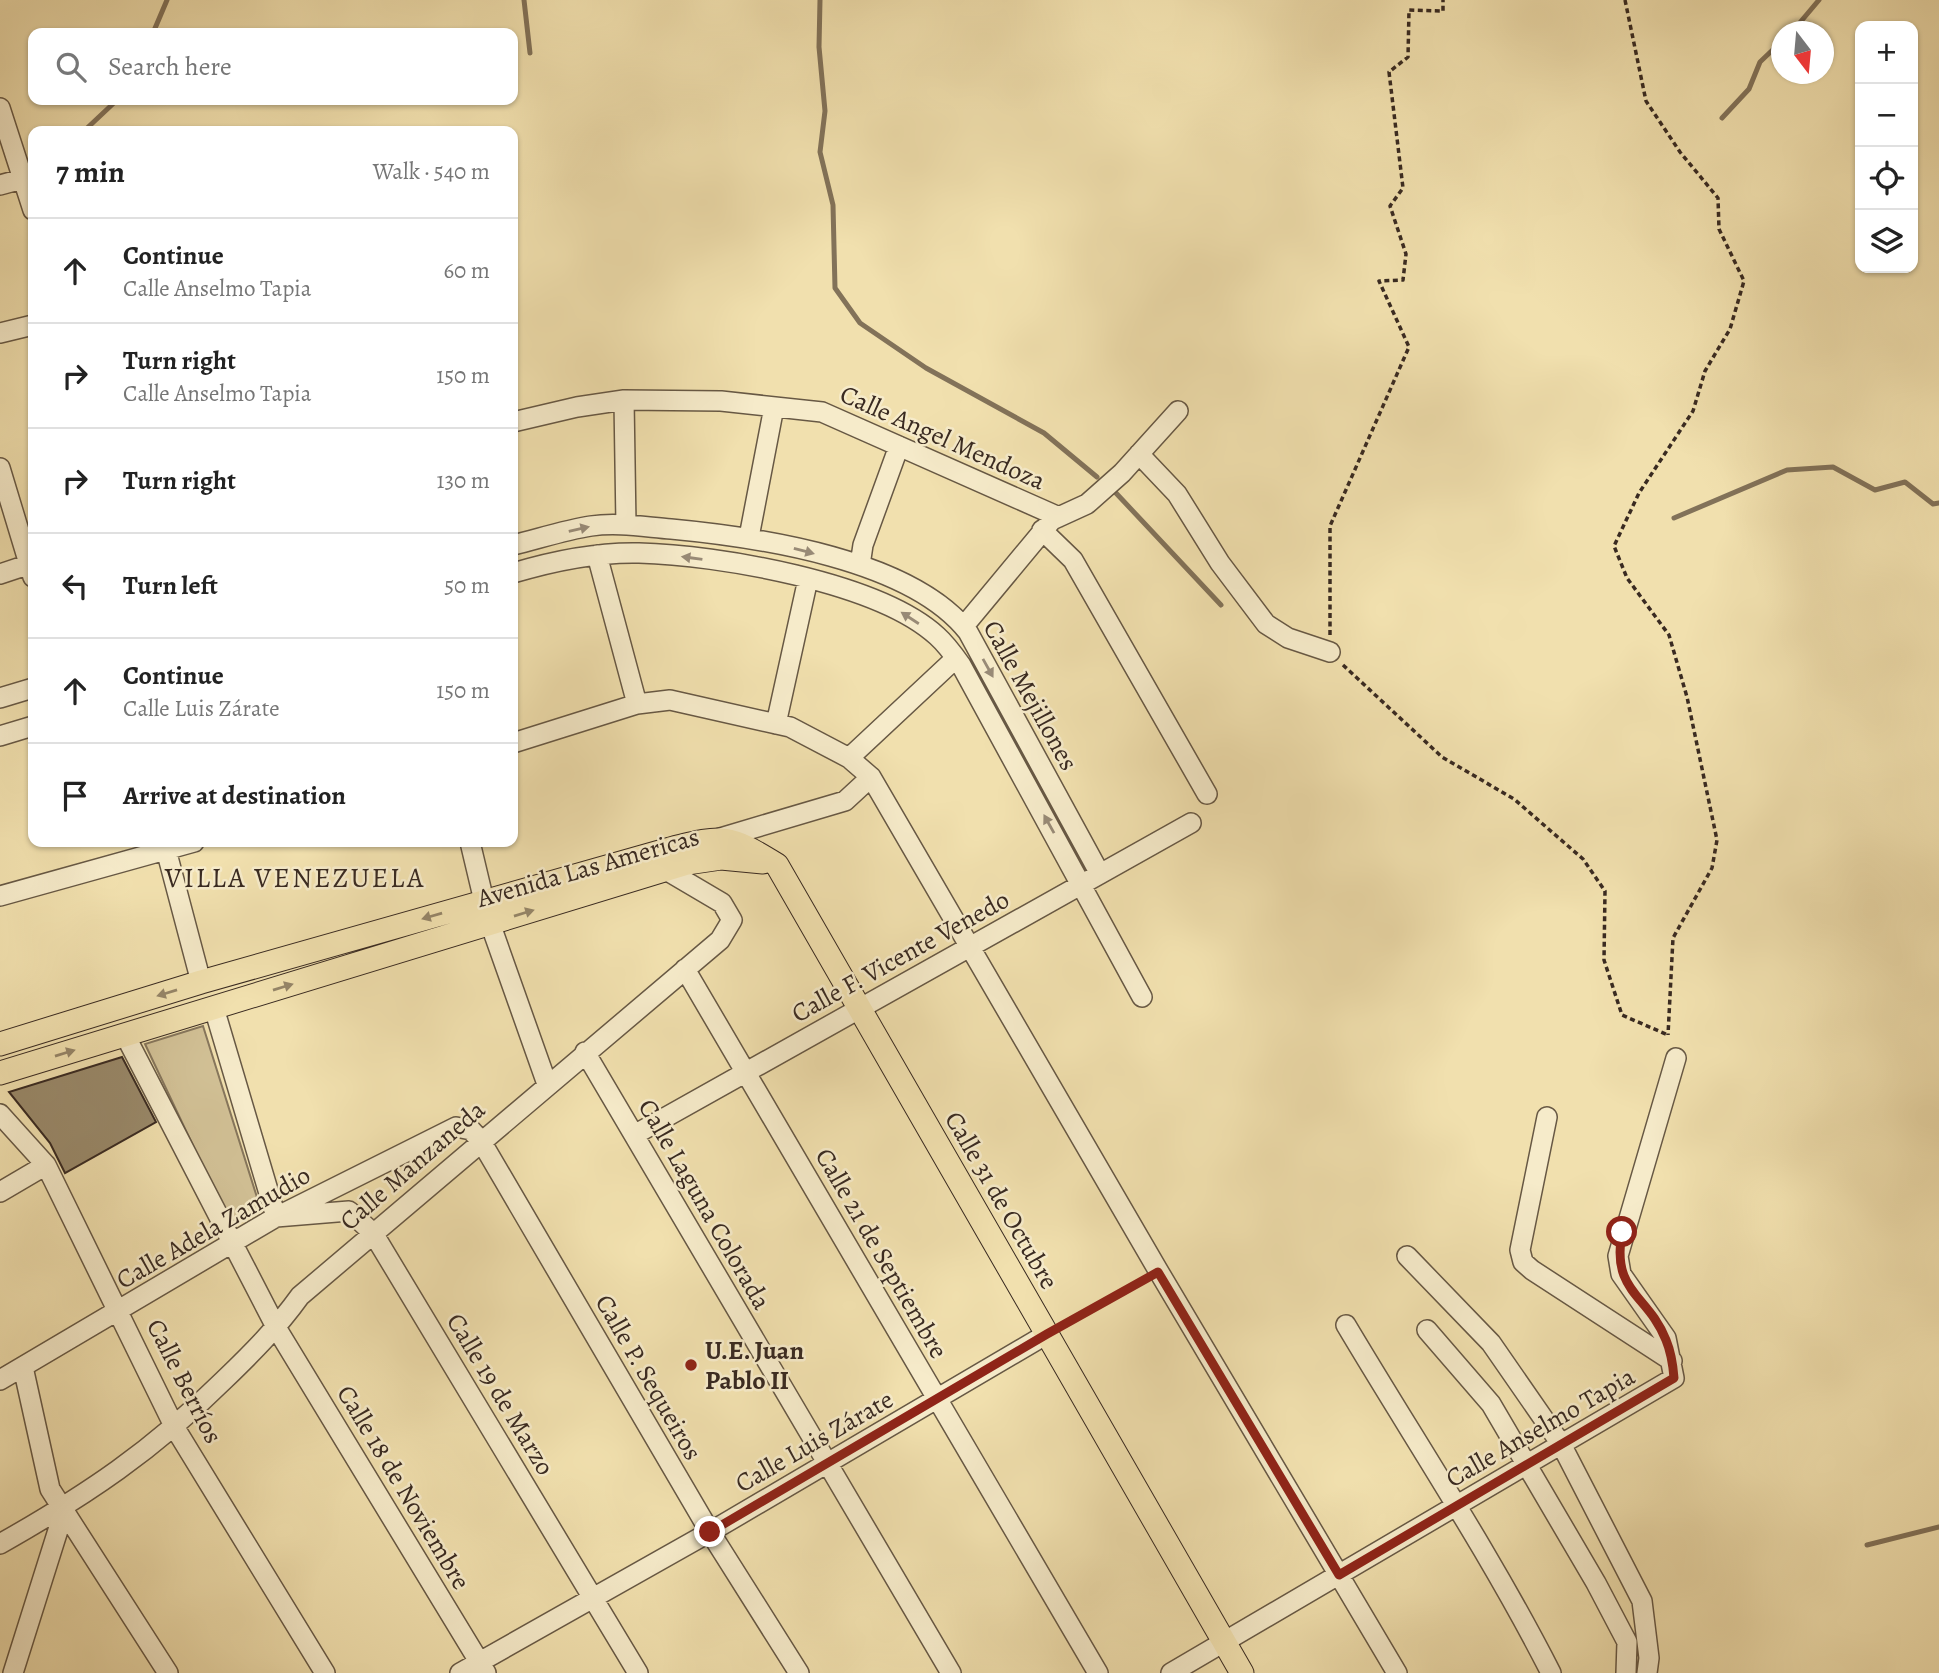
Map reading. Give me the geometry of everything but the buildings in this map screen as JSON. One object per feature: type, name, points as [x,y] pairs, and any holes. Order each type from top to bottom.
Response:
[{"type":"main road","name":"Avenida Las Americas","points":[[0,1044],[201,982],[484,901],[720,838],[748,847],[778,864]]},
{"type":"main road","name":"Avenida Las Americas","points":[[0,1073],[666,870],[721,858],[778,864]]},
{"type":"main road","name":"Calle 31 de Octubre","points":[[778,864],[1242,1673]]},
{"type":"street","points":[[0,108],[28,196]]},
{"type":"street","points":[[0,185],[22,179]]},
{"type":"street","points":[[0,333],[28,326]]},
{"type":"street","points":[[624,400],[626,525]]},
{"type":"street","name":"Calle Angel Mendoza","points":[[518,421],[577,407],[624,400],[721,401],[822,412],[1059,517]]},
{"type":"street","points":[[749,537],[774,407]]},
{"type":"street","points":[[964,626],[1042,530],[1059,517],[1087,504],[1139,454],[1178,411]]},
{"type":"street","points":[[860,565],[863,545],[899,446]]},
{"type":"street","points":[[1139,454],[1177,494],[1220,563],[1266,624],[1287,638],[1329,652]]},
{"type":"street","points":[[0,468],[28,556]]},
{"type":"street","name":"Calle Mejillones","points":[[518,544],[592,526],[626,525],[749,537],[860,565],[929,597],[964,626],[1100,874]]},
{"type":"street","points":[[1042,530],[1073,560],[1207,794]]},
{"type":"street","name":"Calle Mejillones","points":[[518,572],[597,555],[638,553],[678,556],[808,579],[900,612],[937,636],[956,658],[1142,997]]},
{"type":"street","points":[[597,555],[637,705]]},
{"type":"street","points":[[0,574],[28,569]]},
{"type":"street","points":[[776,724],[808,579]]},
{"type":"street","points":[[849,758],[956,658]]},
{"type":"street","points":[[0,698],[28,690]]},
{"type":"street","points":[[518,741],[637,705],[670,700],[790,727],[849,758],[871,777],[1158,1272],[1397,1673]]},
{"type":"street","points":[[0,736],[28,728]]},
{"type":"street","points":[[720,838],[845,801],[871,777]]},
{"type":"street","name":"Calle F. Vicente Venedo","points":[[634,1135],[1191,823]]},
{"type":"street","points":[[0,896],[162,847]]},
{"type":"street","points":[[165,847],[201,982]]},
{"type":"street","points":[[471,847],[484,901]]},
{"type":"street","name":"Calle Manzaneda","points":[[0,1544],[65,1508],[136,1459],[175,1428],[276,1329],[300,1296],[720,940],[732,920],[722,904],[666,870]]},
{"type":"street","points":[[490,923],[547,1084]]},
{"type":"street","name":"Calle 21 de Septiembre","points":[[685,969],[1098,1673]]},
{"type":"street","points":[[214,1008],[276,1217]]},
{"type":"street","name":"Calle 18 de Noviembre","points":[[125,1035],[276,1329],[482,1667]]},
{"type":"street","name":"Calle Laguna Colorada","points":[[585,1052],[950,1673]]},
{"type":"street","points":[[1672,1361],[1666,1338],[1621,1274],[1618,1256],[1676,1058]]},
{"type":"street","name":"Calle Berríos","points":[[0,1114],[46,1164],[175,1428],[325,1673]]},
{"type":"street","points":[[1547,1117],[1520,1250],[1523,1262],[1672,1361]]},
{"type":"street","name":"Calle Adela Zamudio","points":[[0,1380],[120,1311],[230,1242],[456,1126],[471,1130],[481,1141]]},
{"type":"street","name":"Calle P. Sequeiros","points":[[481,1141],[710,1532],[799,1673]]},
{"type":"street","points":[[0,1192],[46,1164]]},
{"type":"street","name":"Calle 19 de Marzo","points":[[276,1217],[349,1212],[373,1233],[638,1673]]},
{"type":"street","points":[[1408,1256],[1491,1343],[1561,1444],[1599,1523],[1626,1563],[1642,1601],[1649,1658],[1647,1673]]},
{"type":"street","points":[[1346,1325],[1455,1507],[1494,1565],[1551,1673]]},
{"type":"street","points":[[1427,1330],[1491,1404],[1528,1464],[1627,1642],[1626,1673]]},
{"type":"street","name":"Calle Luis Zárate","points":[[460,1673],[482,1667],[593,1598],[1047,1334]]},
{"type":"street","name":"Calle Anselmo Tapia","points":[[1171,1673],[1674,1378],[1672,1361]]},
{"type":"street","points":[[23,1367],[50,1489],[65,1508],[168,1673]]},
{"type":"street","points":[[13,1673],[65,1508]]},
{"type":"path","points":[[1443,0],[1443,10],[1409,10],[1408,57],[1389,72],[1403,188],[1390,206],[1406,254],[1403,280],[1379,281],[1409,347],[1330,526],[1329,652],[1442,757],[1514,799],[1583,859],[1605,891],[1604,960],[1622,1016],[1668,1035]]},
{"type":"path","points":[[1625,0],[1646,101],[1680,152],[1718,198],[1719,229],[1744,281],[1730,328],[1705,371],[1693,411],[1639,493],[1614,546],[1627,578],[1669,635],[1686,697],[1717,839],[1712,868],[1673,938],[1668,1035],[1676,1058]]},
{"type":"path","points":[[1047,1334],[1158,1272]]},
{"type":"shaded area","points":[[203,1026],[261,1210],[230,1224],[145,1044]]},
{"type":"waterway","points":[[155,28],[167,0]]},
{"type":"waterway","points":[[524,0],[530,53]]},
{"type":"waterway","points":[[820,0],[819,47],[825,111],[820,152],[833,205],[835,288],[860,323],[926,368],[1044,433],[1097,477]]},
{"type":"waterway","points":[[1801,21],[1819,0]]},
{"type":"waterway","points":[[1722,118],[1749,89],[1760,62],[1771,52]]},
{"type":"waterway","points":[[89,126],[112,105]]},
{"type":"waterway","points":[[1674,518],[1787,470],[1833,467],[1875,490],[1905,482],[1933,504],[1939,503]]},
{"type":"waterway","points":[[1115,492],[1221,605]]},
{"type":"waterway","points":[[1867,1545],[1939,1527]]},
{"type":"place","name":"U.E. Juan Pablo II","points":[[691,1365]]},
{"type":"district","name":"VILLA VENEZUELA","points":[[295,877]]},
{"type":"route","points":[[710,1532],[1158,1272],[1339,1575],[1674,1378],[1666,1338],[1621,1274],[1618,1256],[1622,1232]]}]
